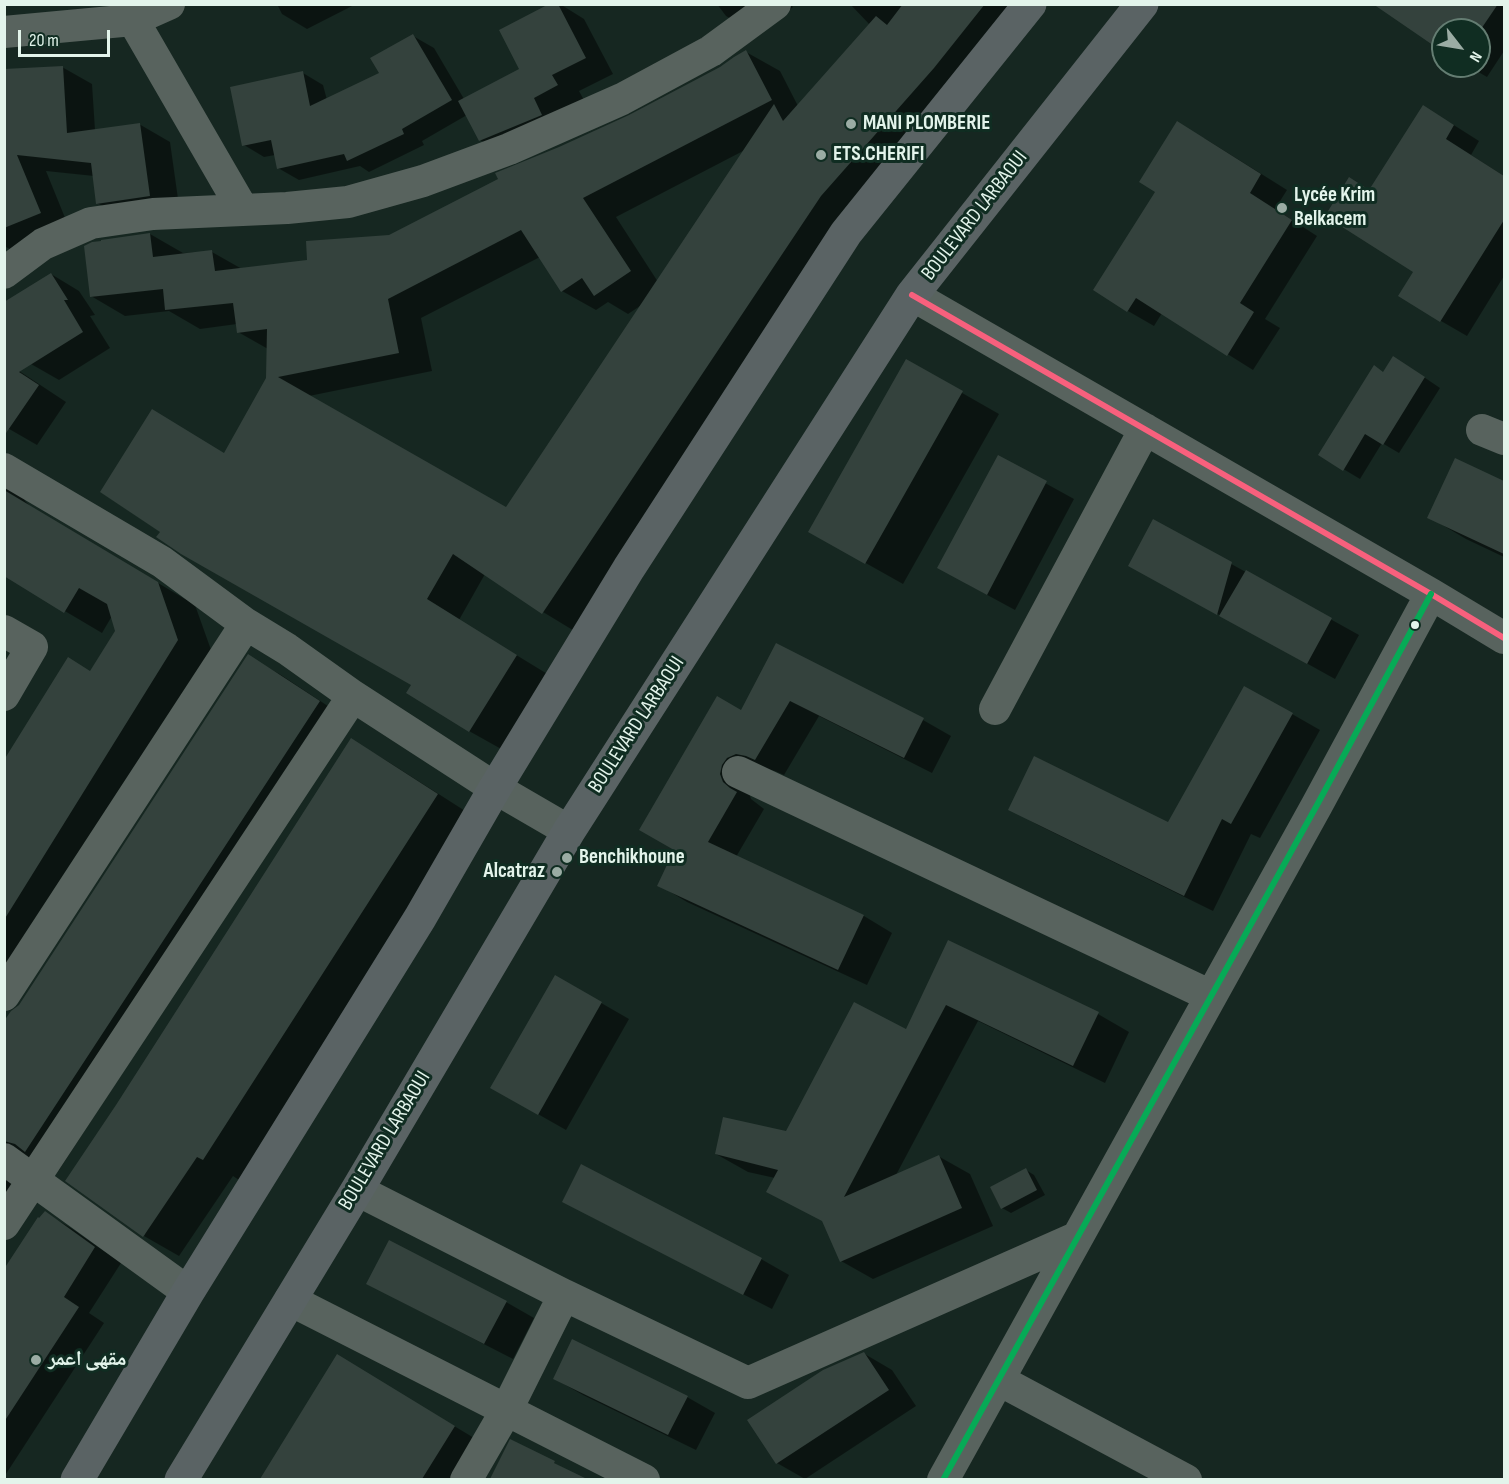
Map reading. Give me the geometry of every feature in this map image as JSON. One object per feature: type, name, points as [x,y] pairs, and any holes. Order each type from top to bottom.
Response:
[{"type":"main road","points":[[77,1479],[188,1292],[420,918],[495,788],[629,568],[846,233],[1030,4]]},
{"type":"main road","name":"BOULEVARD LARBAOUI","points":[[181,1479],[357,1190],[569,831],[912,295],[1142,4]]},
{"type":"street","points":[[4,32],[133,20],[169,4]]},
{"type":"street","points":[[4,273],[44,244],[91,224],[153,214],[287,208],[348,202],[423,181],[509,149],[622,99],[711,51],[775,4]]},
{"type":"street","points":[[133,20],[243,210]]},
{"type":"street","points":[[912,295],[1504,638]]},
{"type":"street","points":[[995,709],[1145,429]]},
{"type":"street","points":[[4,469],[162,562],[246,624],[287,649],[354,696],[495,788],[569,831]]},
{"type":"street","points":[[943,1479],[1317,805],[1431,594]]},
{"type":"street","points":[[4,995],[246,624]]},
{"type":"street","points":[[4,631],[32,647],[4,695]]},
{"type":"street","points":[[4,1224],[354,696]]},
{"type":"street","points":[[738,772],[1211,996]]},
{"type":"street","points":[[4,1159],[188,1292]]},
{"type":"street","points":[[357,1190],[564,1295],[748,1383],[1076,1238]]},
{"type":"street","points":[[466,1479],[506,1411],[564,1295]]},
{"type":"street","points":[[290,1300],[644,1479]]},
{"type":"street","points":[[999,1380],[1186,1479]]},
{"type":"building","points":[[549,4],[558,4],[586,58],[552,75],[558,85],[534,98],[542,115],[479,141],[458,101],[519,69],[499,30]]},
{"type":"building","points":[[903,4],[985,4],[934,68],[821,196],[542,614],[453,554],[427,599],[517,655],[469,732],[406,693],[411,685],[181,554],[156,537],[160,532],[100,492],[152,409],[224,453],[266,378],[267,329],[237,333],[233,303],[165,310],[163,289],[90,297],[84,246],[101,240],[150,233],[153,257],[212,250],[215,271],[307,260],[306,241],[389,235],[498,179],[495,173],[629,115],[720,67],[746,50],[772,100],[583,198],[631,271],[594,296],[582,278],[561,292],[521,230],[388,299],[399,353],[278,377],[506,507],[774,104],[783,121],[876,16],[887,25]]},
{"type":"building","points":[[1373,4],[1498,4],[1488,18],[1431,18],[1431,44]]},
{"type":"building","points":[[413,34],[452,100],[402,129],[404,134],[347,161],[344,154],[277,169],[271,140],[242,146],[230,87],[303,71],[310,106],[379,73],[370,58]]},
{"type":"building","points":[[63,66],[67,133],[140,123],[150,196],[96,204],[91,163],[17,155],[41,213],[4,228],[4,69]]},
{"type":"building","points":[[1423,105],[1454,125],[1446,139],[1504,176],[1504,220],[1440,322],[1398,296],[1413,272],[1325,216],[1349,177],[1369,190]]},
{"type":"building","points":[[1177,121],[1261,174],[1250,193],[1292,220],[1240,303],[1254,312],[1227,356],[1136,298],[1127,312],[1093,290],[1155,192],[1139,182]]},
{"type":"building","points":[[51,273],[68,300],[64,300],[83,332],[19,372],[39,385],[4,436],[4,302]]},
{"type":"building","points":[[1393,356],[1425,377],[1383,445],[1365,434],[1343,471],[1318,455],[1374,365],[1383,372]]},
{"type":"building","points":[[906,359],[963,391],[865,564],[808,532]]},
{"type":"building","points":[[998,455],[1047,481],[987,595],[937,568]]},
{"type":"building","points":[[1455,458],[1504,481],[1504,554],[1427,518]]},
{"type":"building","points":[[4,490],[158,582],[178,640],[4,920],[4,760],[68,657],[90,671],[115,631],[107,604],[79,588],[64,613],[4,576]]},
{"type":"building","points":[[1153,519],[1232,562],[1217,615],[1128,566]]},
{"type":"building","points":[[1246,570],[1332,618],[1307,664],[1219,616]]},
{"type":"building","points":[[776,643],[924,718],[904,758],[790,701],[755,760],[736,754],[727,758],[722,765],[720,774],[723,782],[737,792],[708,842],[864,915],[838,970],[657,886],[674,850],[639,830],[717,696],[741,710]]},
{"type":"building","points":[[248,654],[320,701],[25,1152],[15,1144],[4,1141],[4,1021],[19,1005]]},
{"type":"building","points":[[1244,686],[1293,713],[1231,824],[1222,819],[1184,896],[1008,810],[1034,756],[1168,822]]},
{"type":"building","points":[[351,738],[438,794],[203,1160],[197,1157],[143,1237],[65,1181]]},
{"type":"building","points":[[948,940],[1099,1012],[1073,1066],[946,1005],[844,1197],[939,1155],[962,1208],[840,1262],[822,1221],[766,1192],[778,1170],[715,1154],[723,1117],[786,1131],[854,1002],[906,1029]]},
{"type":"building","points":[[555,975],[602,1002],[538,1115],[490,1088]]},
{"type":"building","points":[[581,1164],[762,1258],[743,1295],[562,1202]]},
{"type":"building","points":[[1026,1168],[1037,1190],[1001,1209],[990,1187]]},
{"type":"building","points":[[45,1211],[95,1247],[64,1297],[79,1307],[4,1422],[4,1269],[38,1217]]},
{"type":"building","points":[[389,1240],[507,1301],[484,1344],[366,1284]]},
{"type":"building","points":[[572,1339],[688,1396],[668,1435],[553,1379]]},
{"type":"building","points":[[864,1352],[889,1390],[776,1464],[747,1420],[823,1370]]},
{"type":"building","points":[[337,1354],[455,1426],[422,1479],[260,1479]]},
{"type":"building","points":[[510,1439],[555,1461],[554,1463],[587,1479],[490,1479]]},
{"type":"transit line","points":[[912,295],[1504,638]]},
{"type":"transit line","points":[[943,1480],[1317,805],[1431,594]]},
{"type":"place","name":"MANI PLOMBERIE","points":[[851,124]]},
{"type":"place","name":"ETS.CHERIFI","points":[[821,155]]},
{"type":"place","name":"Lycée Krim Belkacem","points":[[1282,208]]},
{"type":"place","name":"Benchikhoune","points":[[567,858]]},
{"type":"place","name":"Alcatraz","points":[[557,872]]},
{"type":"place","name":"مقهى اعمر","points":[[36,1360]]}]
